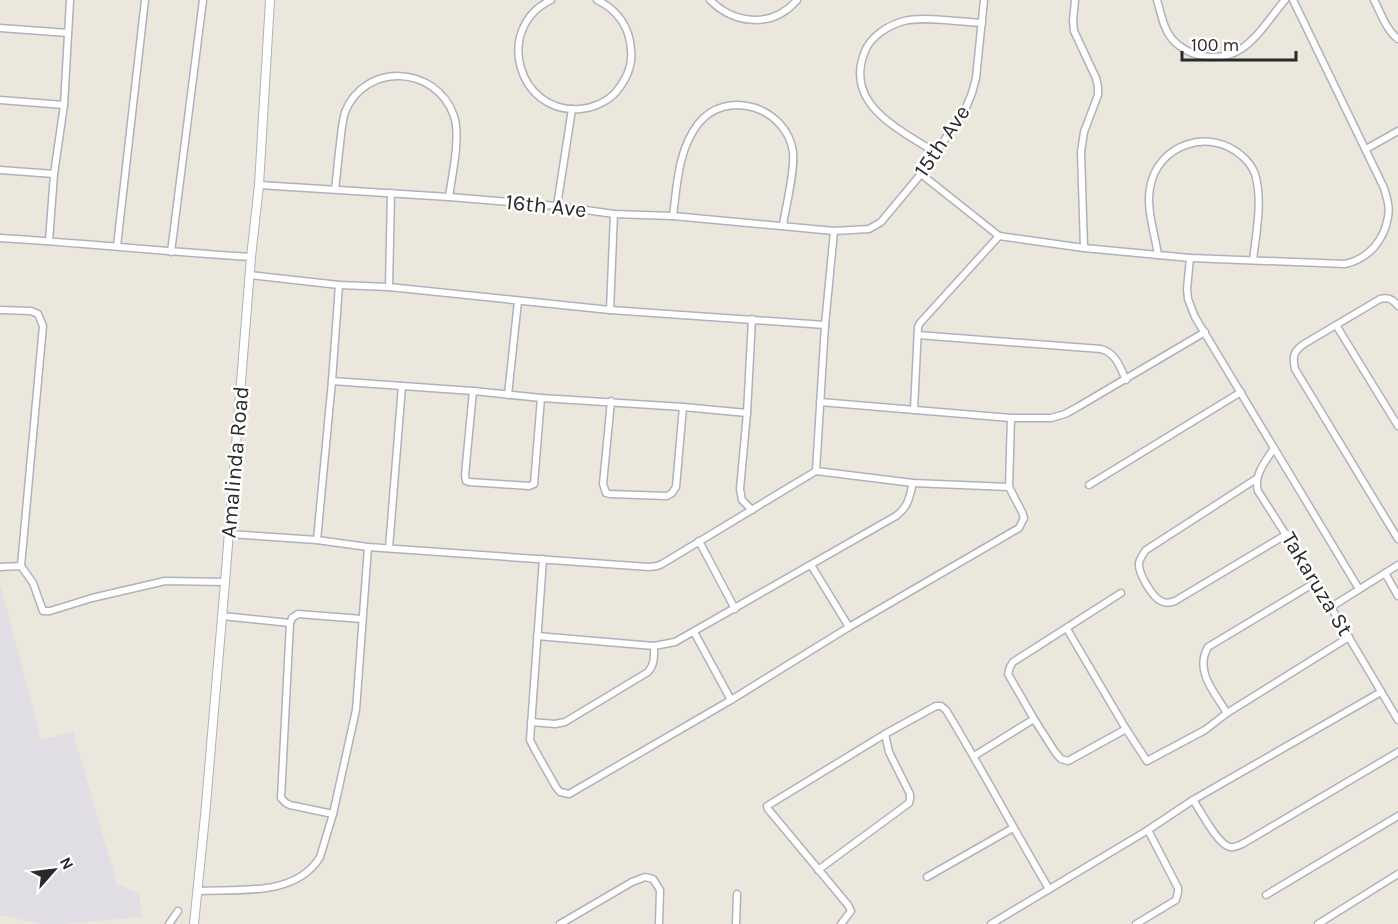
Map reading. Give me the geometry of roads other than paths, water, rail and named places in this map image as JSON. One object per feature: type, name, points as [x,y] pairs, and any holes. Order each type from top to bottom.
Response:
[{"type":"street","points":[[49,241],[54,174],[64,105],[70,0]]},
{"type":"street","points":[[117,246],[145,0]]},
{"type":"street","points":[[171,252],[202,0]]},
{"type":"street","name":"Amalinda Road","points":[[194,924],[259,185],[270,0]]},
{"type":"street","points":[[552,0],[537,9],[520,34],[519,64],[532,90],[544,100],[572,109],[587,108],[613,95],[623,83],[629,70],[632,55],[631,40],[626,26],[606,4],[597,0]]},
{"type":"street","points":[[710,0],[736,18],[751,20],[766,20],[780,14],[797,0]]},
{"type":"street","name":"15th Ave","points":[[834,231],[863,230],[881,222],[921,174],[965,110],[976,78],[984,0]]},
{"type":"street","points":[[1075,0],[1074,31],[1098,87],[1098,95],[1084,132],[1082,152],[1084,248]]},
{"type":"street","points":[[1157,0],[1165,28],[1172,39],[1182,48],[1197,56],[1211,57],[1233,54],[1242,49],[1285,0]]},
{"type":"street","points":[[921,174],[999,236],[1084,248],[1190,258],[1345,264],[1363,258],[1372,251],[1383,232],[1388,217],[1388,202],[1366,149],[1293,0]]},
{"type":"street","points":[[1374,0],[1386,25],[1398,39]]},
{"type":"street","points":[[936,153],[888,122],[873,109],[861,84],[861,62],[868,45],[877,35],[904,21],[918,19],[982,23]]},
{"type":"street","points":[[0,28],[68,33]]},
{"type":"street","points":[[335,189],[345,113],[352,99],[364,87],[377,80],[393,76],[409,76],[424,81],[437,90],[448,102],[454,117],[456,133],[449,197]]},
{"type":"street","points":[[0,100],[64,105]]},
{"type":"street","points":[[673,216],[679,167],[689,139],[699,124],[719,108],[745,105],[760,109],[778,122],[787,133],[793,150],[794,164],[783,225]]},
{"type":"street","points":[[557,206],[572,109]]},
{"type":"street","points":[[1366,149],[1398,130]]},
{"type":"street","points":[[1158,255],[1149,206],[1150,187],[1156,170],[1167,156],[1182,146],[1200,141],[1218,142],[1235,150],[1248,162],[1254,173],[1259,190],[1253,261]]},
{"type":"street","points":[[0,170],[54,174]]},
{"type":"street","name":"16th Ave","points":[[259,185],[449,197],[557,206],[614,214],[673,216],[834,231]]},
{"type":"street","points":[[389,287],[392,193]]},
{"type":"street","points":[[610,310],[614,214]]},
{"type":"street","points":[[816,471],[825,325],[834,231]]},
{"type":"street","points":[[914,410],[918,327],[999,236]]},
{"type":"street","points":[[0,238],[251,257]]},
{"type":"street","points":[[1190,258],[1188,299],[1196,317],[1359,589]]},
{"type":"street","points":[[250,275],[610,310],[825,325]]},
{"type":"street","points":[[317,540],[339,285]]},
{"type":"street","points":[[1398,306],[1389,298],[1380,299],[1299,348],[1294,353],[1293,360],[1295,369],[1398,539]]},
{"type":"street","points":[[508,395],[518,301]]},
{"type":"street","points":[[0,310],[31,311],[38,314],[43,326],[21,566],[33,583],[43,611],[165,581],[225,582]]},
{"type":"street","points":[[752,320],[740,489],[742,500],[752,510]]},
{"type":"street","points":[[1336,325],[1398,426]]},
{"type":"street","points":[[820,402],[1011,418],[1051,418],[1076,408],[1205,332]]},
{"type":"street","points":[[918,335],[1101,349],[1114,355],[1126,380]]},
{"type":"street","points":[[332,381],[747,413]]},
{"type":"street","points":[[389,548],[402,386]]},
{"type":"street","points":[[473,391],[465,475],[466,481],[469,482],[529,486],[534,484],[541,398]]},
{"type":"street","points":[[1089,485],[1241,392]]},
{"type":"street","points":[[611,401],[603,484],[606,493],[610,494],[667,496],[672,494],[676,487],[683,407]]},
{"type":"street","points":[[543,559],[530,740],[556,787],[560,792],[569,794],[1019,528],[1024,518],[1009,487],[1011,418]]},
{"type":"street","points":[[1274,448],[1256,479],[1146,550],[1139,561],[1139,569],[1144,582],[1156,598],[1162,603],[1169,603],[1287,534]]},
{"type":"street","points":[[229,534],[317,540],[368,547],[649,567],[662,564],[816,471],[913,483],[1009,487]]},
{"type":"street","name":"Takaruza St","points":[[1256,479],[1258,491],[1287,534],[1398,720]]},
{"type":"street","points":[[537,636],[654,646],[675,642],[896,516],[907,504],[913,483]]},
{"type":"street","points":[[699,542],[735,609]]},
{"type":"street","points":[[198,891],[271,888],[289,883],[303,875],[317,863],[320,857],[333,814],[356,710],[368,547]]},
{"type":"street","points":[[811,565],[849,627]]},
{"type":"street","points":[[0,567],[21,566]]},
{"type":"street","points":[[1331,607],[1398,566]]},
{"type":"street","points":[[1384,573],[1398,596]]},
{"type":"street","points":[[1227,713],[1205,677],[1203,660],[1208,647],[1316,582]]},
{"type":"street","points":[[1121,593],[1017,659],[1013,662],[1008,674],[1054,752],[1061,759],[1068,761],[1126,729]]},
{"type":"street","points":[[333,814],[290,805],[281,798],[290,623],[292,618],[298,614],[362,619]]},
{"type":"street","points":[[222,616],[290,623]]},
{"type":"street","points":[[1067,629],[1147,761],[1204,730],[1227,713],[1349,637]]},
{"type":"street","points":[[694,632],[731,700]]},
{"type":"street","points":[[531,722],[555,724],[565,722],[619,690],[652,668],[654,646]]},
{"type":"street","points":[[991,924],[1148,830],[1193,800],[1381,692]]},
{"type":"street","points":[[841,924],[851,911],[848,906],[767,806],[885,734],[936,706],[941,706],[946,710],[1050,889]]},
{"type":"street","points":[[974,756],[1034,719]]},
{"type":"street","points":[[818,870],[909,802],[910,794],[889,752],[885,734]]},
{"type":"street","points":[[1193,800],[1223,844],[1235,847],[1398,752]]},
{"type":"street","points":[[1266,895],[1398,816]]},
{"type":"street","points":[[927,877],[1013,828]]},
{"type":"street","points":[[1136,924],[1176,900],[1178,892],[1148,830]]},
{"type":"street","points":[[1318,924],[1398,874]]},
{"type":"street","points":[[560,924],[632,882],[645,877],[653,879],[660,890],[659,924]]},
{"type":"street","points":[[736,894],[736,924]]},
{"type":"street","points":[[169,924],[178,911]]}]
